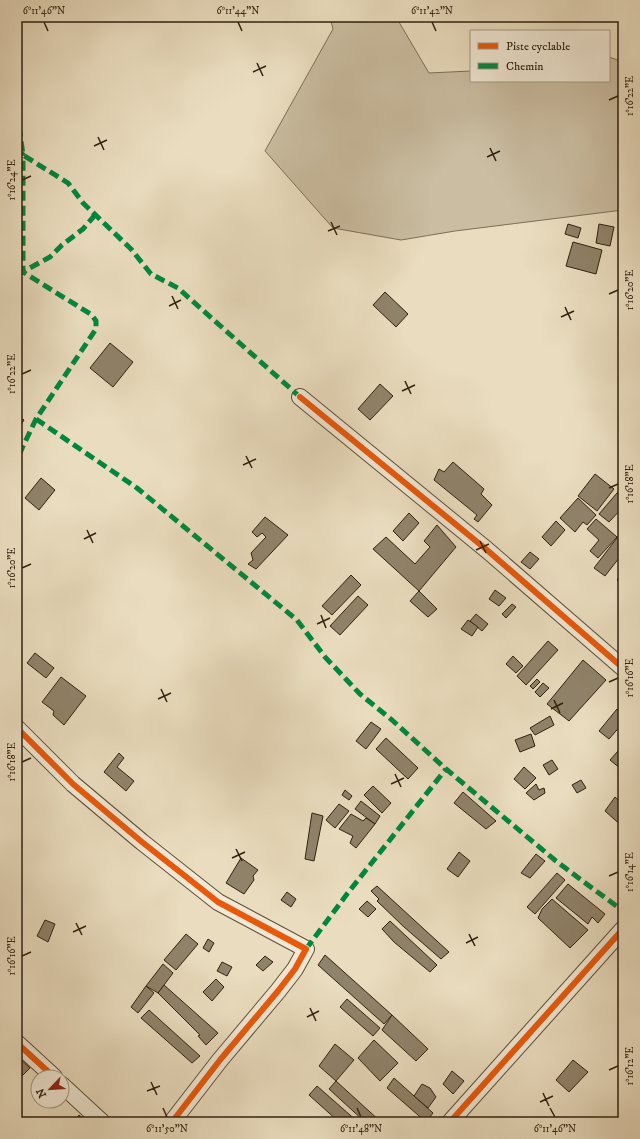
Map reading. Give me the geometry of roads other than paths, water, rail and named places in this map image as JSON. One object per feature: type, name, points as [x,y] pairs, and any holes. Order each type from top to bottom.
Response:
[{"type":"street","points":[[300,397],[487,550],[623,668]]},
{"type":"street","points":[[17,728],[74,784],[142,842],[218,902],[306,949],[295,969],[278,991],[220,1060],[172,1122]]},
{"type":"street","points":[[450,1122],[623,929]]},
{"type":"street","points":[[17,1043],[45,1069]]},
{"type":"street","points":[[70,1092],[102,1122]]}]
